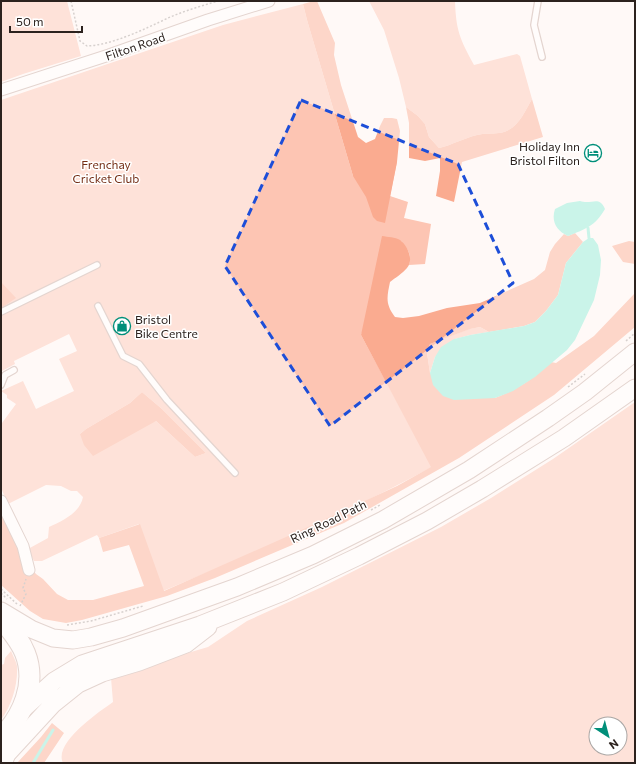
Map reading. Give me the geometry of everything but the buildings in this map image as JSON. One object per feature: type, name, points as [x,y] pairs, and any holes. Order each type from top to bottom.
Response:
[{"type":"highway","points":[[3,760],[28,689],[30,672],[25,653],[15,634],[8,611]]},
{"type":"highway","points":[[1,738],[20,713]]},
{"type":"main road","points":[[8,611],[31,629],[53,638],[73,640],[91,637],[123,628],[237,587],[313,555],[383,520],[469,470],[585,392],[630,348]]},
{"type":"main road","points":[[20,713],[54,681],[82,664],[221,617],[318,576],[427,521],[558,442],[635,388]]},
{"type":"main road","points":[[3,760],[65,692],[102,673],[139,662],[186,644],[221,617]]},
{"type":"street","name":"Filton Road","points":[[1,90],[269,1]]},
{"type":"street","points":[[1,500],[23,546],[27,557],[29,570]]},
{"type":"lane","points":[[538,1],[534,25],[542,57]]},
{"type":"lane","points":[[1,312],[97,264]]},
{"type":"lane","points":[[98,306],[123,356],[139,364],[167,400],[235,473]]},
{"type":"lane","points":[[1,385],[5,375],[14,370]]},
{"type":"path","points":[[71,1],[80,40],[87,46],[97,46],[218,1]]},
{"type":"path","points":[[630,348],[635,333]]},
{"type":"path","points":[[564,390],[587,372]]},
{"type":"path","name":"Ring Road Path","points":[[367,512],[381,505]]},
{"type":"path","points":[[1,593],[8,611],[19,606],[26,594],[23,588],[29,570]]},
{"type":"path","points":[[1,589],[24,610]]},
{"type":"path","points":[[67,625],[91,621],[146,605]]},
{"type":"highlighted area","points":[[301,100],[458,164],[513,283],[330,426],[225,266]]},
{"type":"green space","points":[[1,1],[67,1],[81,56],[1,82]]},
{"type":"green space","points":[[369,1],[455,1],[458,28],[465,48],[474,65],[517,54],[520,56],[532,99],[523,115],[511,129],[505,132],[477,135],[439,148],[429,137],[425,124],[418,116],[406,107],[399,78],[384,30]]},
{"type":"green space","name":"Frenchay Cricket Club","points":[[303,4],[353,176],[397,162],[390,196],[408,202],[404,218],[431,224],[425,264],[409,265],[409,252],[401,241],[361,335],[432,467],[366,501],[299,532],[163,591],[139,524],[99,538],[97,535],[42,561],[34,561],[28,549],[48,538],[49,527],[70,516],[78,508],[83,497],[77,491],[71,491],[61,486],[46,485],[8,504],[1,488],[1,422],[2,423],[16,404],[7,398],[7,395],[1,391],[23,381],[36,409],[74,391],[59,359],[77,351],[69,334],[14,361],[15,364],[1,373],[1,100],[223,25]],"holes":[[[142,392],[162,409],[206,453],[195,457],[156,421],[80,434],[130,403]]]},
{"type":"green space","points":[[480,327],[489,332],[455,339],[435,357],[430,373],[427,353],[430,344],[469,329]]},
{"type":"green space","points":[[635,402],[635,763],[63,763],[62,755],[65,746],[71,738],[88,720],[113,702],[111,678],[157,662],[208,647],[247,621],[322,587],[441,527],[553,459]]},
{"type":"green space","points":[[11,651],[17,666],[14,694],[1,720],[1,665],[4,664],[5,658]]},
{"type":"shaded area","points":[[317,1],[335,43],[334,55],[341,85],[358,137],[366,143],[375,139],[384,118],[397,119],[400,131],[397,162],[385,223],[377,221],[373,217],[366,197],[353,176],[303,4]]},
{"type":"shaded area","points":[[532,99],[543,137],[462,162],[454,202],[436,196],[440,171],[440,158],[425,161],[409,158],[409,123],[406,107],[418,116],[425,124],[429,137],[439,148],[477,135],[505,132],[511,129],[523,115]]},
{"type":"shaded area","points":[[598,201],[605,209],[598,219],[590,226],[568,236],[560,231],[554,221],[555,209],[567,203]]},
{"type":"shaded area","points":[[575,233],[583,242],[566,263],[558,295],[546,311],[535,322],[524,326],[489,332],[480,327],[470,329],[430,344],[427,353],[430,373],[495,398],[525,383],[551,362],[556,363],[594,336],[635,293],[635,327],[554,395],[459,458],[344,523],[215,578],[167,596],[82,620],[66,623],[43,619],[30,611],[1,585],[1,509],[22,557],[36,574],[43,579],[57,594],[68,600],[93,600],[144,586],[129,545],[103,552],[99,538],[140,524],[164,591],[397,486],[431,467],[361,335],[382,236],[400,240],[408,249],[410,257],[409,265],[403,272],[390,282],[388,296],[388,304],[395,317],[403,318],[419,316],[447,308],[480,303],[534,279],[545,270],[550,252],[555,244],[564,234],[568,236]]},
{"type":"shaded area","points":[[589,238],[593,238],[598,245],[601,260],[600,275],[594,300],[575,340],[567,350],[535,377],[513,391],[495,398],[454,400],[443,396],[433,385],[430,373],[435,357],[441,347],[454,339],[524,326],[535,322],[546,311],[558,295],[566,263],[583,242]]},
{"type":"shaded area","points":[[629,241],[635,242],[635,264],[623,262],[612,246]]},
{"type":"shaded area","points":[[1,282],[16,298],[1,308]]},
{"type":"shaded area","points":[[142,392],[162,409],[206,453],[195,457],[156,421],[93,456],[84,445],[80,434],[130,403]]},
{"type":"shaded area","points":[[52,723],[64,733],[44,763],[17,763],[41,737]]},
{"type":"waterway","points":[[588,228],[589,238]]},
{"type":"waterway","points":[[33,763],[53,730]]},
{"type":"place","name":"Holiday Inn Bristol Filton","points":[[593,153]]},
{"type":"place","name":"Bristol Bike Centre","points":[[122,326]]}]
